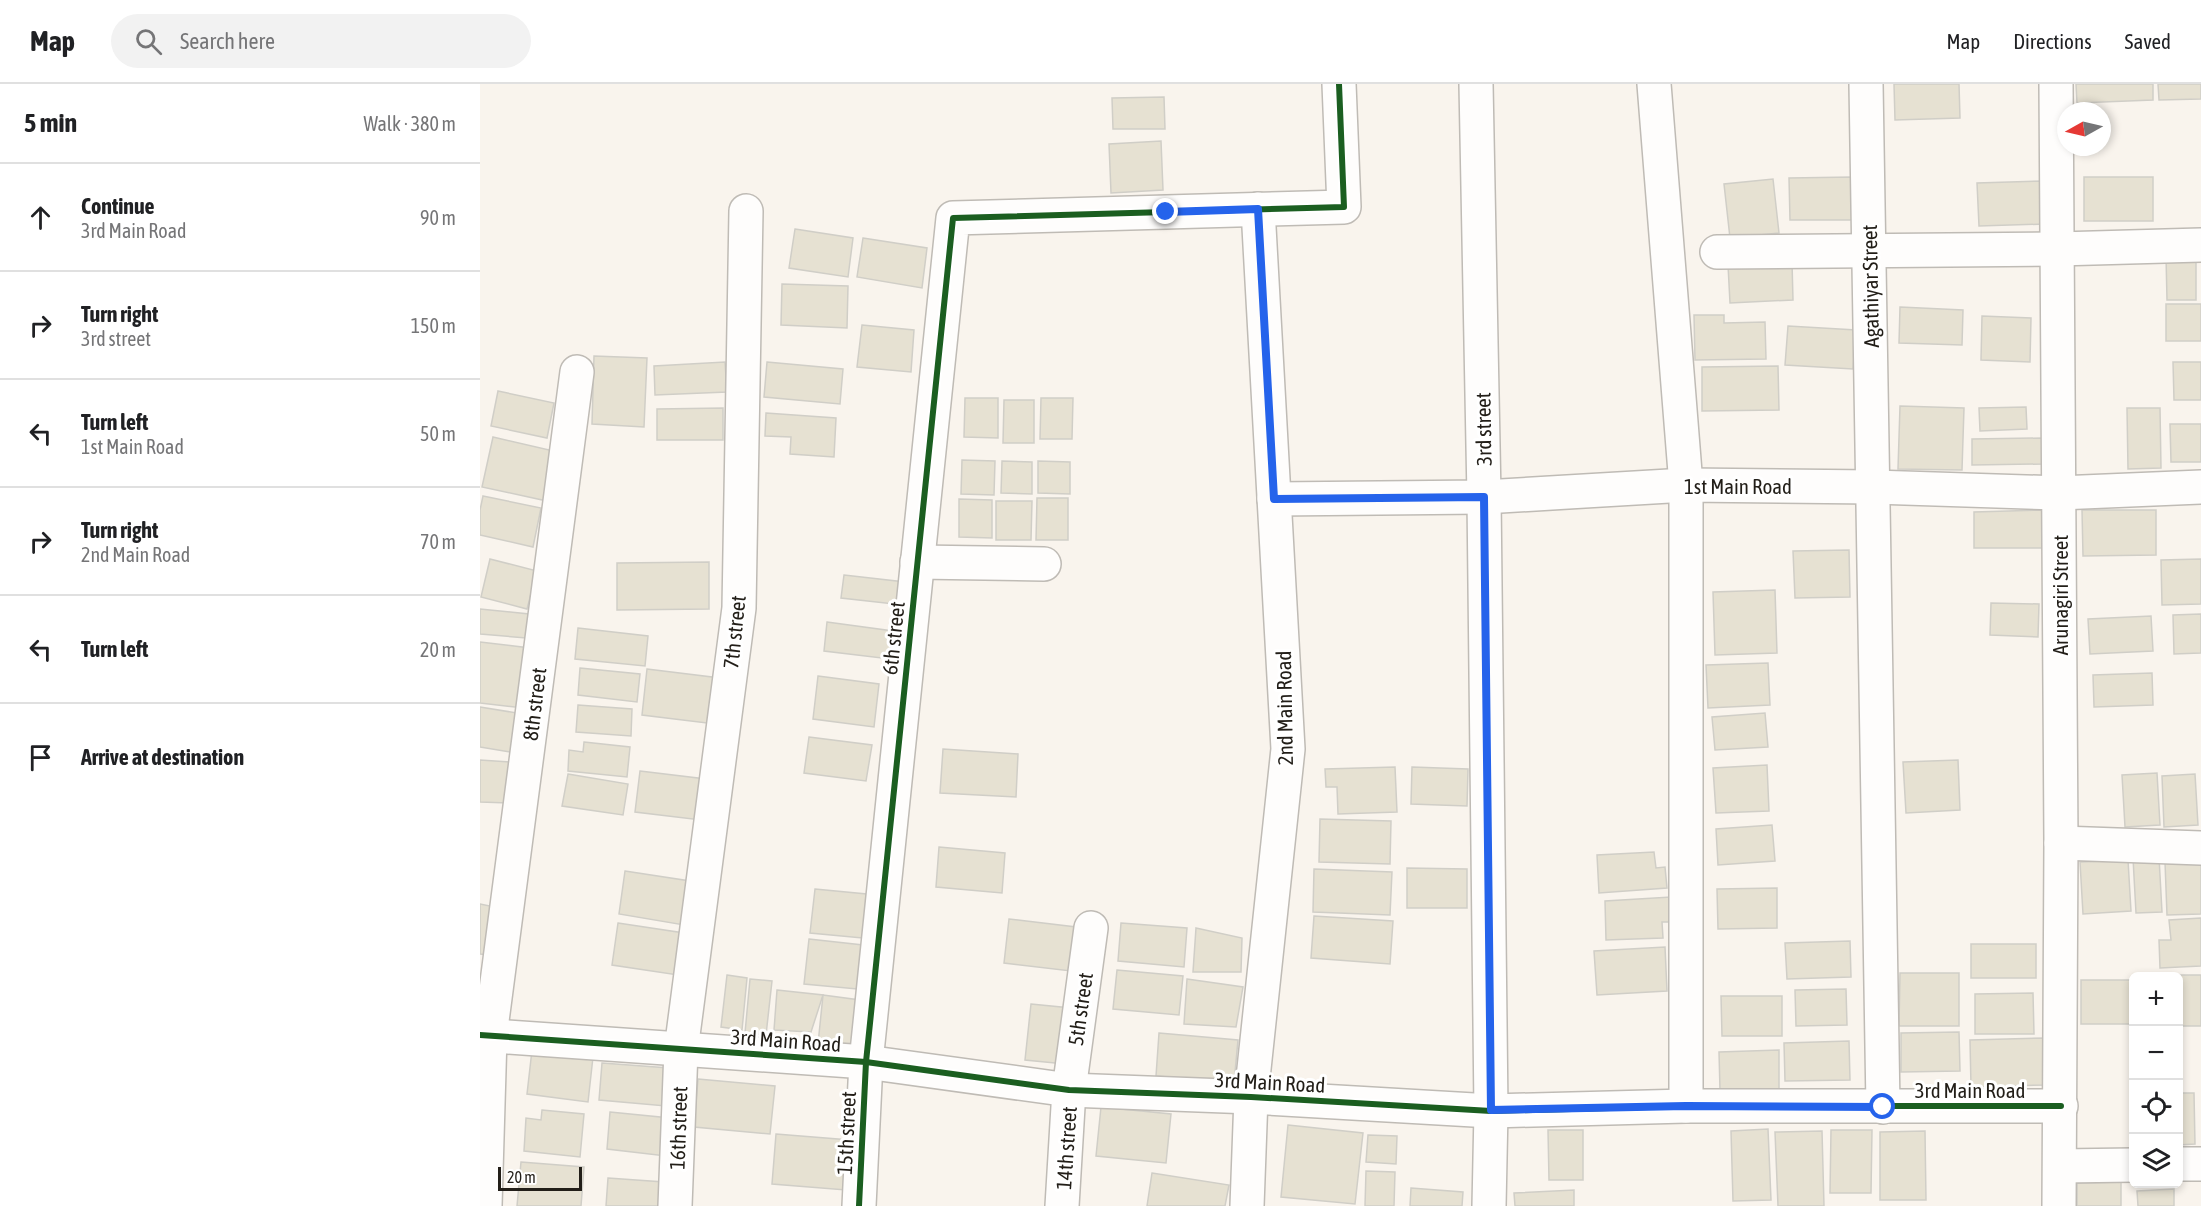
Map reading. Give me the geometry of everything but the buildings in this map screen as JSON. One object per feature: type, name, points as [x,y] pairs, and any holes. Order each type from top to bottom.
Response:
[{"type":"street","points":[[1258,209],[1344,207],[1340,84]]},
{"type":"street","name":"3rd street","points":[[1476,84],[1484,497],[1491,1110],[1489,1206]]},
{"type":"street","points":[[1654,84],[1686,485],[1686,1106]]},
{"type":"street","name":"Agathiyar Street","points":[[1866,84],[1883,1107]]},
{"type":"street","name":"Arunagiri Street","points":[[2056,84],[2061,843],[2060,1206]]},
{"type":"street","name":"6th street","points":[[866,1062],[953,218],[1258,209]]},
{"type":"street","name":"2nd Main Road","points":[[1247,1206],[1251,1097],[1288,749],[1258,209]]},
{"type":"street","name":"7th street","points":[[681,1050],[739,608],[746,211]]},
{"type":"street","points":[[1717,252],[1870,252],[2201,245]]},
{"type":"street","name":"8th street","points":[[485,1206],[485,1036],[577,372]]},
{"type":"street","name":"1st Main Road","points":[[1274,499],[1484,497],[1686,485],[1874,487],[2059,493],[2201,487]]},
{"type":"street","points":[[917,562],[1044,564]]},
{"type":"street","points":[[2061,843],[2201,848]]},
{"type":"street","name":"5th street","points":[[1069,1090],[1091,928]]},
{"type":"street","name":"3rd Main Road","points":[[485,1036],[866,1062],[1069,1090],[1491,1110],[1686,1106],[2061,1106]]},
{"type":"street","name":"16th street","points":[[675,1206],[681,1050]]},
{"type":"street","name":"15th street","points":[[859,1206],[866,1062]]},
{"type":"street","name":"14th street","points":[[1062,1206],[1069,1090]]},
{"type":"street","points":[[2183,1164],[2201,1164]]},
{"type":"street","points":[[2060,1166],[2129,1165]]},
{"type":"cycle path","points":[[859,1206],[866,1062],[953,218],[1344,207],[1339,84]]},
{"type":"cycle path","points":[[480,1035],[866,1062],[1069,1090],[1251,1097],[1491,1111],[1686,1106],[2061,1106]]},
{"type":"route","points":[[1166,212],[1258,209],[1274,499],[1484,497],[1491,1110],[1686,1106],[1883,1107]]}]
